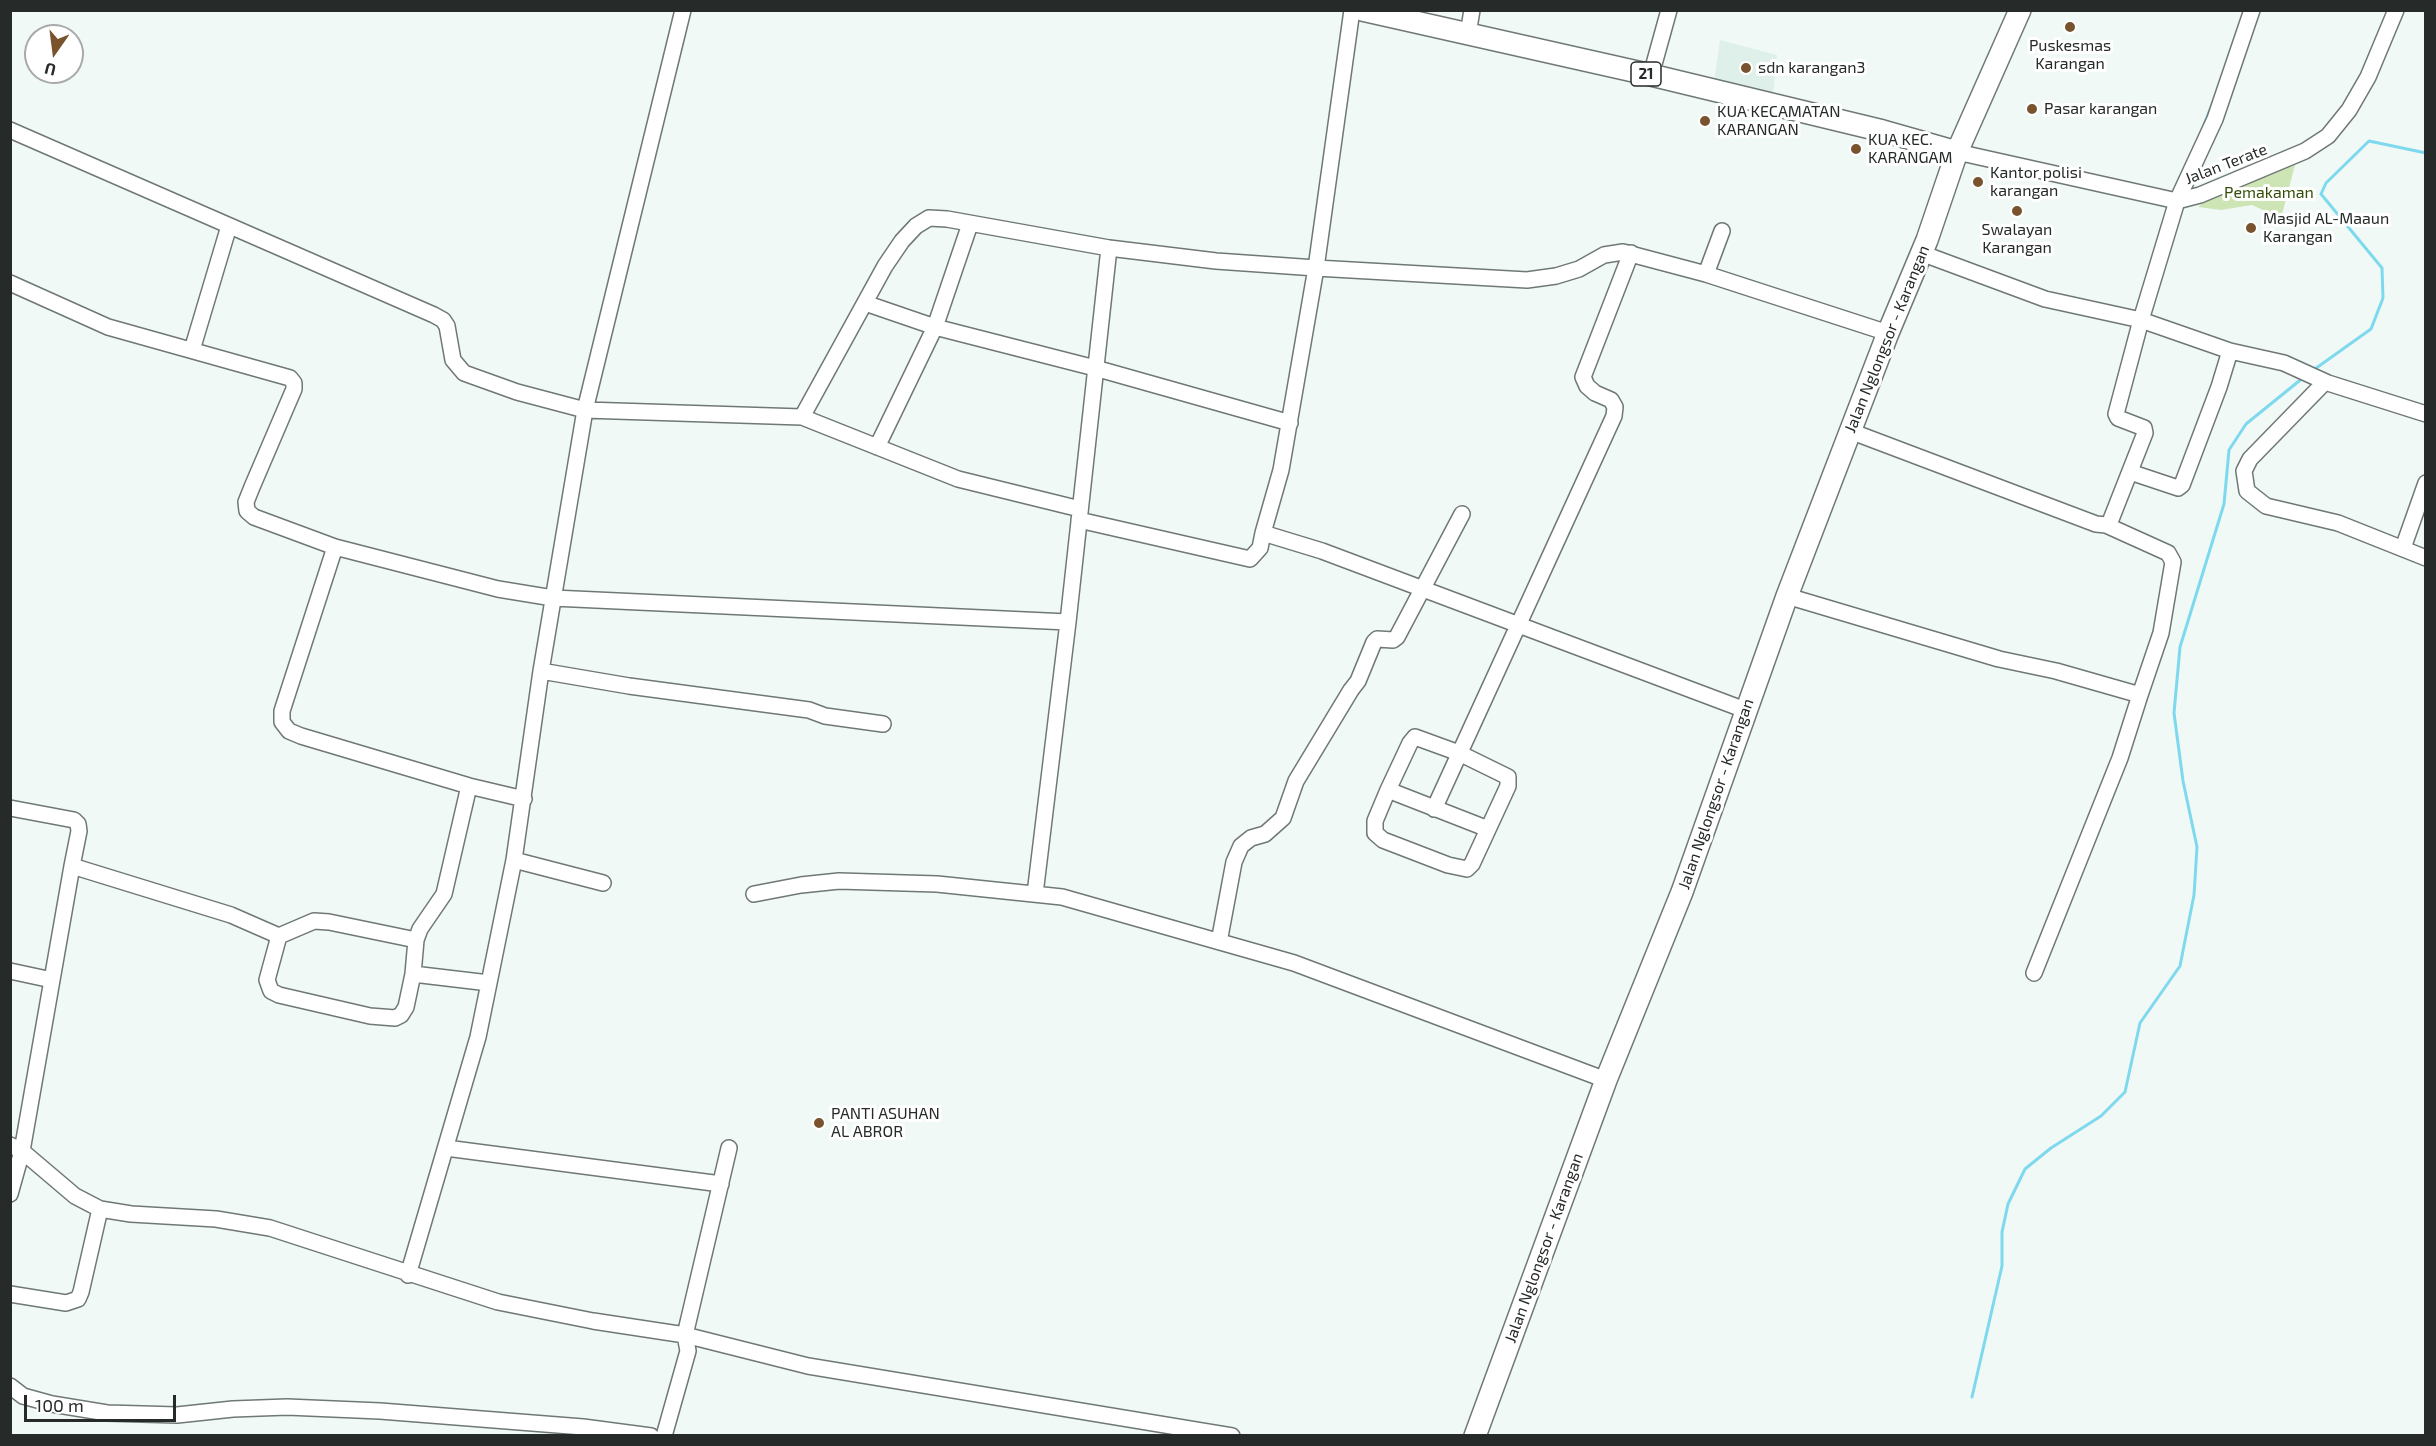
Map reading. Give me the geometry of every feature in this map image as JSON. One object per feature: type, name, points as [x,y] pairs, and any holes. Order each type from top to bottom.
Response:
[{"type":"highway","name":"21","points":[[1362,10],[1651,75],[1883,131],[1957,152]]},
{"type":"highway","name":"Jalan Nglongsor - Karangan","points":[[1475,1436],[1606,1080],[1682,892],[1745,710],[1850,431],[1921,253],[1957,152],[2020,10]]},
{"type":"street","points":[[408,1275],[478,1036],[514,860],[541,671],[585,410],[683,10]]},
{"type":"street","points":[[10,130],[442,320],[447,326],[453,360],[464,373],[517,392],[585,410],[802,417],[958,479],[1079,515],[1250,560],[1260,548],[1281,470],[1290,423],[1316,268],[1352,10]]},
{"type":"street","points":[[1468,34],[1472,10]]},
{"type":"street","points":[[1651,75],[1669,10]]},
{"type":"street","points":[[2106,525],[2112,518],[2145,430],[2118,418],[2116,414],[2141,320],[2177,201],[2215,119],[2252,10]]},
{"type":"street","name":"Jalan Terate","points":[[1957,152],[2177,201],[2236,182],[2305,151],[2328,136],[2349,110],[2368,77],[2396,10]]},
{"type":"street","points":[[802,417],[885,266],[902,241],[916,226],[929,218],[1110,248],[1216,261],[1527,280],[1556,276],[1579,269],[1604,255],[1623,252],[1706,274],[1888,333]]},
{"type":"street","points":[[878,447],[935,327],[970,224]]},
{"type":"street","points":[[192,350],[229,226]]},
{"type":"street","points":[[1706,274],[1722,231]]},
{"type":"street","points":[[1035,894],[1110,248]]},
{"type":"street","points":[[1434,809],[1614,416],[1611,400],[1595,393],[1587,386],[1583,377],[1631,253]]},
{"type":"street","points":[[1921,253],[2045,299],[2141,320],[2230,351],[2288,364],[2323,381],[2426,414]]},
{"type":"street","points":[[10,283],[93,322],[290,378],[294,383],[292,395],[246,502],[247,511],[254,517],[335,547],[498,589],[553,598],[1068,622]]},
{"type":"street","points":[[866,303],[935,327],[1095,368],[1290,423]]},
{"type":"street","points":[[2130,472],[2178,488],[2182,486],[2230,351]]},
{"type":"street","points":[[2323,381],[2250,459],[2244,471],[2247,491],[2266,506],[2338,523],[2426,558]]},
{"type":"street","points":[[1850,431],[2096,524],[2106,525],[2168,553],[2173,562],[2161,633],[2120,758],[2034,973]]},
{"type":"street","points":[[2403,548],[2426,483]]},
{"type":"street","points":[[1219,942],[1234,862],[1241,846],[1251,838],[1265,834],[1283,818],[1296,781],[1358,681],[1374,642],[1377,639],[1393,640],[1397,637],[1420,589],[1462,514]]},
{"type":"street","points":[[1263,533],[1322,551],[1519,627],[1745,710]]},
{"type":"street","points":[[335,547],[282,711],[282,722],[289,731],[301,736],[469,786],[524,799]]},
{"type":"street","points":[[1787,596],[1999,659],[2056,671],[2140,695]]},
{"type":"street","points":[[541,671],[883,723]]},
{"type":"street","points":[[1412,738],[1421,738],[1460,753],[1508,777],[1508,786],[1472,864],[1467,869],[1448,865],[1383,840],[1375,833],[1374,828],[1388,790],[1412,738]]},
{"type":"street","points":[[279,936],[267,980],[271,991],[279,995],[370,1017],[395,1018],[401,1015],[406,1007],[413,974],[416,940],[420,929],[444,894],[469,786]]},
{"type":"street","points":[[1388,790],[1488,829]]},
{"type":"street","points":[[10,808],[74,820],[78,824],[79,831],[52,980],[16,1148],[10,1194]]},
{"type":"street","points":[[514,860],[603,883]]},
{"type":"street","points":[[72,866],[231,915],[279,936],[314,921],[416,940]]},
{"type":"street","points":[[754,894],[839,881],[937,884],[1062,897],[1294,963],[1606,1080]]},
{"type":"street","points":[[10,971],[52,980]]},
{"type":"street","points":[[413,974],[489,983]]},
{"type":"street","points":[[16,1148],[75,1196],[100,1209],[131,1214],[216,1219],[270,1228],[326,1244],[408,1275],[498,1302],[594,1321],[685,1335],[808,1366],[1232,1436]]},
{"type":"street","points":[[446,1148],[720,1184]]},
{"type":"street","points":[[664,1436],[688,1351],[685,1335],[729,1148]]},
{"type":"street","points":[[10,1294],[66,1303],[78,1299],[100,1209]]},
{"type":"street","points":[[10,1386],[23,1396],[52,1404],[108,1413],[177,1415],[259,1407],[287,1407],[573,1426],[651,1436]]},
{"type":"shaded area","name":"sdn karangan3","points":[[1720,40],[1777,55],[1773,95],[1714,82]]},
{"type":"green space","name":"Pemakaman","points":[[2295,165],[2281,218],[2252,205],[2221,210],[2198,207],[2215,193]]},
{"type":"waterway","points":[[2200,135],[2213,102]]},
{"type":"waterway","points":[[2312,371],[2371,329],[2383,298],[2382,268],[2321,194],[2326,183],[2369,141],[2426,153]]},
{"type":"waterway","points":[[1972,1397],[2002,1266],[2002,1232],[2008,1204],[2025,1169],[2051,1148],[2101,1116],[2125,1092],[2140,1023],[2180,966],[2194,895],[2197,847],[2183,781],[2174,713],[2180,647],[2224,504],[2229,450],[2246,424],[2304,377]]},
{"type":"place","name":"Puskesmas Karangan","points":[[2070,27]]},
{"type":"place","name":"sdn karangan3","points":[[1746,68]]},
{"type":"place","name":"Pasar karangan","points":[[2032,109]]},
{"type":"place","name":"KUA KECAMATAN KARANGAN","points":[[1705,121]]},
{"type":"place","name":"KUA KEC. KARANGAM","points":[[1856,149]]},
{"type":"place","name":"Kantor polisi karangan","points":[[1978,182]]},
{"type":"place","name":"Swalayan Karangan","points":[[2017,211]]},
{"type":"place","name":"Masjid AL-Maaun Karangan","points":[[2251,228]]},
{"type":"place","name":"PANTI ASUHAN AL ABROR","points":[[819,1123]]}]
